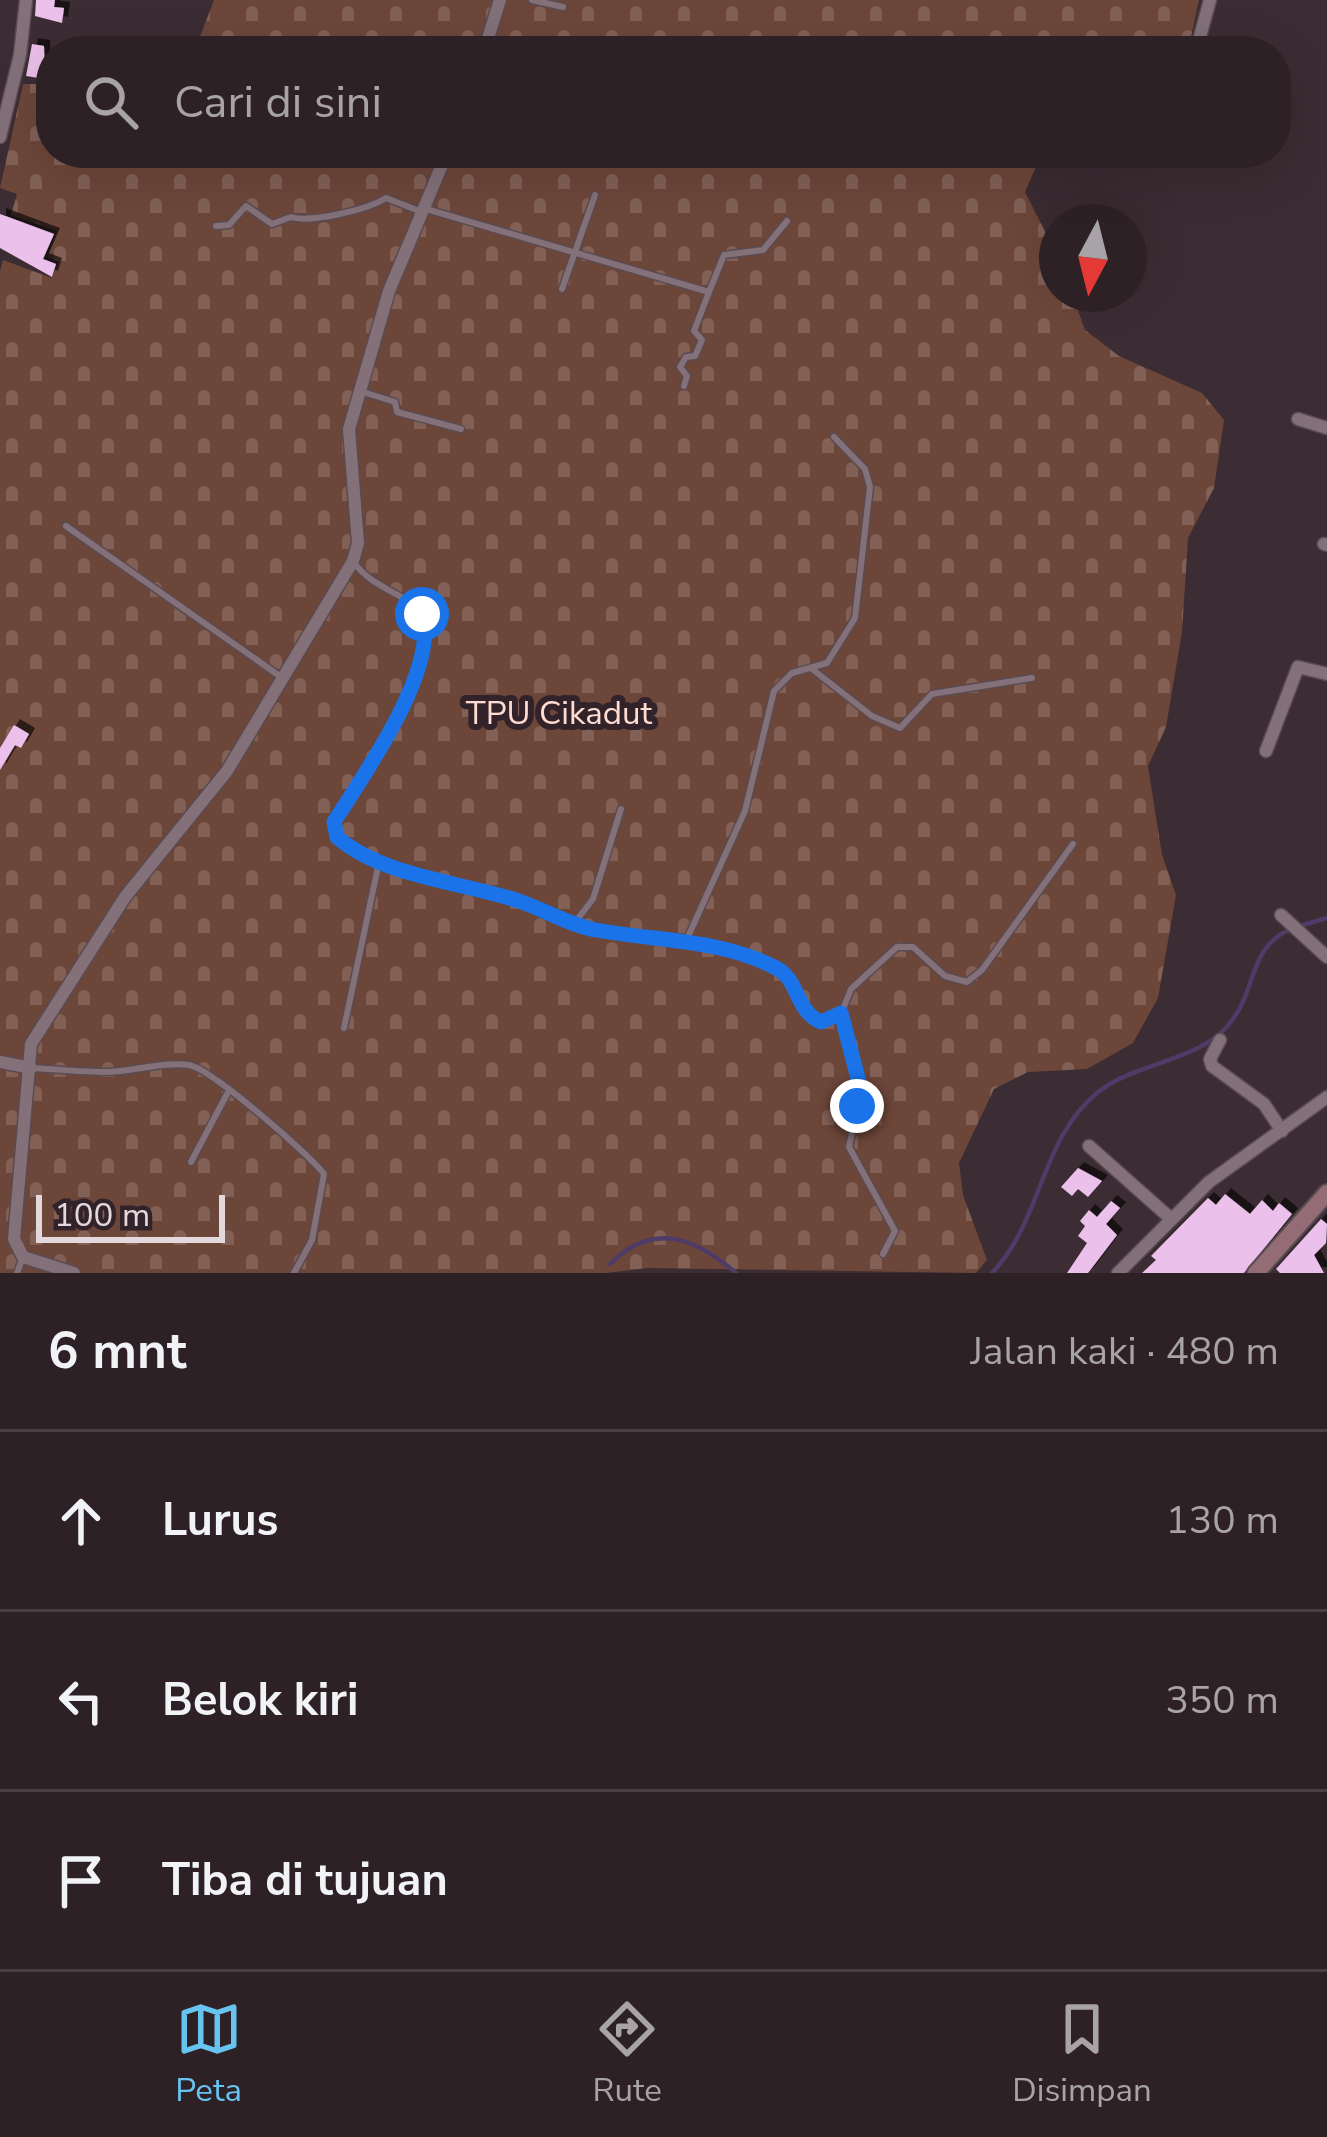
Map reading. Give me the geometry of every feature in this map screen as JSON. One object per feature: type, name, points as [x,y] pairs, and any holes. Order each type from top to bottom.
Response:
[{"type":"street","points":[[0,137],[20,55],[26,0]]},
{"type":"street","points":[[1200,36],[1210,0]]},
{"type":"street","points":[[488,36],[497,1]]},
{"type":"street","points":[[74,1273],[23,1258],[14,1239],[31,1044],[125,898],[227,771],[353,561],[357,519],[347,449],[389,291],[440,168]]},
{"type":"street","points":[[1298,419],[1327,428]]},
{"type":"street","points":[[1266,751],[1298,667],[1327,674]]},
{"type":"street","points":[[1281,915],[1327,957]]},
{"type":"street","points":[[1220,1040],[1210,1059],[1213,1066],[1264,1104],[1282,1132]]},
{"type":"street","points":[[0,1062],[31,1068]]},
{"type":"street","points":[[1118,1273],[1169,1217],[1327,1097]]},
{"type":"street","points":[[1089,1146],[1169,1217]]},
{"type":"street","points":[[1256,1273],[1327,1193]]},
{"type":"lane","points":[[532,0],[563,8]]},
{"type":"lane","points":[[562,289],[595,195]]},
{"type":"lane","points":[[215,226],[229,225],[246,206],[277,224],[291,217],[302,221],[359,212],[388,198],[709,292]]},
{"type":"lane","points":[[684,386],[687,376],[680,367],[686,357],[695,356],[702,340],[694,331],[724,254],[763,250],[787,221]]},
{"type":"lane","points":[[360,391],[395,402],[398,412],[461,429]]},
{"type":"lane","points":[[686,941],[745,811],[774,691],[792,673],[827,663],[855,618],[870,509],[865,469],[834,437]]},
{"type":"lane","points":[[66,526],[284,679]]},
{"type":"lane","points":[[353,561],[370,584],[415,607],[425,623],[424,646],[390,734],[334,822],[337,837],[379,860],[522,902],[573,925],[686,941],[783,971],[809,1017],[821,1022],[841,1013]]},
{"type":"lane","points":[[812,669],[872,716],[900,728],[932,694],[1032,678]]},
{"type":"lane","points":[[573,925],[593,899],[621,809]]},
{"type":"lane","points":[[883,1254],[895,1232],[849,1147],[861,1090],[841,1013],[850,989],[897,947],[913,947],[944,976],[967,982],[1073,844]]},
{"type":"lane","points":[[344,1028],[379,860]]},
{"type":"lane","points":[[31,1068],[108,1072],[190,1065],[210,1072],[227,1094],[293,1138],[324,1174],[312,1240],[294,1273]]},
{"type":"lane","points":[[191,1162],[227,1094]]},
{"type":"lane","points":[[17,1273],[23,1258]]},
{"type":"green space","points":[[214,0],[1199,0],[1191,36],[200,36]]},
{"type":"green space","name":"TPU Cikadut","points":[[23,84],[36,84],[36,168],[1035,168],[1025,192],[1039,220],[1039,312],[1078,312],[1085,330],[1119,356],[1202,393],[1224,420],[1214,488],[1188,538],[1182,632],[1166,727],[1148,766],[1162,855],[1176,895],[1158,998],[1133,1043],[1087,1069],[1028,1072],[994,1089],[959,1163],[963,1195],[987,1260],[976,1273],[648,1268],[606,1273],[0,1273],[0,271],[3,260],[52,278],[58,262],[47,257],[57,231],[11,215],[17,194],[0,188]]},
{"type":"building","points":[[36,0],[55,0],[54,7],[64,8],[62,23],[35,16]]},
{"type":"building","points":[[32,44],[36,45],[36,78],[26,76]]},
{"type":"building","points":[[0,214],[54,234],[43,259],[56,264],[52,277],[0,248]]},
{"type":"building","points":[[14,725],[29,734],[21,748],[15,745],[0,770],[0,748]]},
{"type":"building","points":[[1078,1168],[1102,1181],[1088,1197],[1078,1189],[1072,1196],[1061,1187]]},
{"type":"building","points":[[1225,1194],[1250,1214],[1262,1200],[1273,1211],[1279,1203],[1292,1214],[1244,1273],[1142,1273],[1156,1260],[1151,1256],[1208,1198],[1216,1205]]},
{"type":"building","points":[[1111,1201],[1120,1208],[1106,1224],[1117,1235],[1088,1273],[1067,1273],[1087,1243],[1078,1236],[1085,1226],[1080,1221],[1089,1210],[1097,1217]]},
{"type":"building","points":[[1321,1219],[1327,1224],[1326,1243],[1314,1255],[1324,1273],[1280,1273],[1276,1269]]},
{"type":"waterway","points":[[1300,926],[1327,918]]},
{"type":"waterway","points":[[992,1273],[1022,1229],[1052,1156],[1078,1112],[1113,1082],[1187,1053],[1220,1033],[1240,1007],[1260,957],[1276,937],[1289,930]]},
{"type":"waterway","points":[[610,1264],[642,1242],[673,1239],[705,1250],[736,1273]]},
{"type":"route","points":[[422,614],[424,646],[390,734],[334,822],[337,837],[379,860],[522,902],[573,925],[686,941],[783,971],[809,1017],[821,1022],[841,1013],[861,1090],[857,1106]]}]
